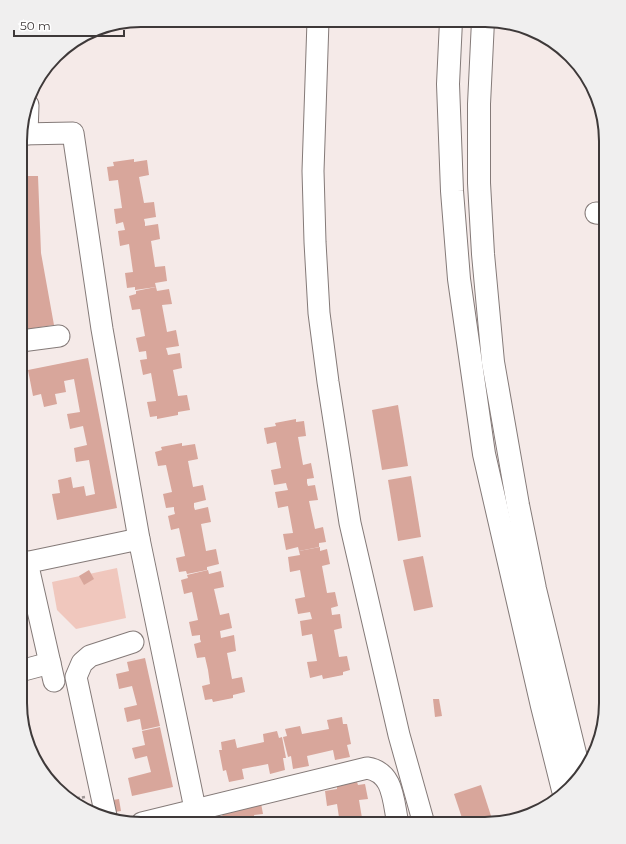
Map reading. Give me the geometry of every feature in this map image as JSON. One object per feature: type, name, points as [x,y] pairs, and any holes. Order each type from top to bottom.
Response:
[{"type":"main road","points":[[451,27],[448,84],[452,191],[459,279],[484,454],[562,787]]},
{"type":"main road","points":[[483,27],[479,183],[483,254],[493,362],[518,504],[535,589],[579,768]]},
{"type":"street","points":[[318,27],[313,171],[319,313],[328,382],[350,523],[399,735],[422,817]]},
{"type":"street","points":[[27,134],[73,133],[102,329],[140,540],[197,816],[367,768],[380,772],[385,776],[389,783],[396,817]]},
{"type":"street","points":[[27,340],[59,336]]},
{"type":"street","points":[[27,562],[140,540]]},
{"type":"street","points":[[27,575],[52,672],[27,671]]},
{"type":"street","points":[[105,810],[77,682],[77,672],[82,663],[90,656],[133,642]]},
{"type":"path","points":[[79,798],[85,797]]},
{"type":"shaded area","points":[[117,568],[126,618],[76,629],[57,610],[52,582]]},
{"type":"building","points":[[134,159],[134,162],[147,160],[149,175],[139,177],[144,203],[154,202],[156,217],[144,219],[145,226],[158,224],[160,239],[151,241],[155,267],[165,266],[167,281],[155,283],[156,287],[135,290],[135,287],[127,288],[125,273],[133,272],[129,244],[120,246],[118,231],[125,230],[123,222],[116,224],[114,209],[122,208],[118,180],[109,181],[107,167],[114,166],[113,162]]},
{"type":"building","points":[[27,176],[38,176],[41,253],[54,325],[27,329]]},
{"type":"building","points":[[156,287],[157,291],[169,289],[172,304],[162,305],[167,332],[176,330],[179,346],[166,348],[168,355],[180,353],[182,368],[173,370],[178,396],[187,395],[190,410],[178,412],[178,415],[157,419],[157,416],[150,417],[147,402],[156,401],[151,373],[143,375],[140,360],[147,359],[146,351],[139,352],[136,338],[145,336],[140,309],[132,310],[129,296],[136,294],[136,291]]},
{"type":"building","points":[[88,358],[117,508],[57,520],[52,494],[60,493],[58,480],[71,477],[73,488],[84,486],[86,496],[95,494],[89,460],[76,462],[74,448],[87,445],[83,426],[70,429],[67,414],[80,412],[74,379],[64,381],[66,392],[55,394],[57,404],[44,407],[41,394],[33,396],[28,370]]},
{"type":"building","points":[[398,405],[408,466],[382,470],[372,410]]},
{"type":"building","points":[[296,419],[296,422],[304,421],[306,436],[298,437],[303,465],[311,463],[314,478],[307,479],[307,483],[308,486],[315,485],[318,500],[309,501],[315,529],[323,527],[326,542],[319,543],[319,547],[299,551],[298,547],[286,550],[283,534],[293,533],[288,506],[278,508],[275,492],[288,490],[286,483],[274,485],[271,470],[281,468],[276,442],[267,444],[264,428],[276,426],[275,423]]},
{"type":"building","points":[[182,443],[182,446],[195,444],[198,459],[188,461],[193,487],[203,485],[206,500],[194,503],[194,507],[195,510],[208,507],[211,522],[201,524],[206,551],[216,549],[219,564],[207,567],[207,570],[187,574],[186,571],[179,572],[176,558],[185,556],[179,528],[171,530],[168,516],[175,514],[174,507],[166,508],[163,494],[172,492],[166,465],[158,466],[155,452],[162,450],[161,447]]},
{"type":"building","points":[[411,476],[421,537],[398,541],[388,480]]},
{"type":"building","points":[[320,547],[320,551],[327,549],[330,564],[322,566],[327,593],[335,592],[338,606],[331,608],[332,615],[340,614],[342,628],[334,630],[339,657],[347,656],[350,670],[343,672],[343,675],[323,679],[322,675],[310,678],[307,662],[317,661],[312,634],[302,636],[300,621],[312,619],[310,612],[298,614],[295,599],[305,597],[300,570],[290,572],[288,557],[300,555],[299,551]]},
{"type":"building","points":[[423,556],[433,607],[414,611],[403,560]]},
{"type":"building","points":[[89,570],[94,579],[84,585],[79,576]]},
{"type":"building","points":[[208,570],[209,574],[221,571],[224,587],[214,589],[220,615],[229,613],[232,628],[220,631],[221,638],[234,635],[236,651],[227,653],[232,679],[242,677],[245,692],[233,695],[233,698],[213,702],[212,699],[205,700],[202,686],[210,684],[208,670],[205,657],[197,658],[194,644],[201,642],[200,635],[192,636],[189,622],[198,620],[192,592],[184,594],[181,580],[188,578],[187,575]]},
{"type":"building","points":[[145,658],[160,726],[142,730],[140,719],[127,722],[124,708],[137,705],[132,686],[119,689],[116,674],[129,671],[127,662]]},
{"type":"building","points":[[433,699],[439,699],[442,716],[435,717]]},
{"type":"building","points":[[342,717],[343,724],[347,724],[351,744],[347,745],[350,757],[335,760],[333,750],[307,756],[309,766],[293,769],[291,756],[288,757],[283,737],[287,736],[285,729],[300,726],[302,734],[329,729],[327,720]]},
{"type":"building","points":[[160,727],[173,787],[132,796],[128,778],[151,772],[147,756],[135,759],[132,748],[145,745],[142,731]]},
{"type":"building","points":[[277,731],[279,738],[282,737],[286,758],[283,758],[285,770],[270,774],[268,764],[242,769],[244,779],[229,782],[226,770],[223,771],[219,750],[222,750],[221,742],[235,739],[237,748],[264,742],[263,734]]},
{"type":"building","points":[[357,782],[358,785],[365,784],[368,799],[359,800],[362,817],[339,817],[337,804],[327,806],[325,791],[337,789],[337,785]]},
{"type":"building","points":[[481,785],[491,817],[462,817],[454,794]]},
{"type":"building","points":[[260,798],[263,814],[254,815],[254,817],[222,817],[221,806]]},
{"type":"building","points":[[119,799],[121,811],[109,812],[107,801]]}]
